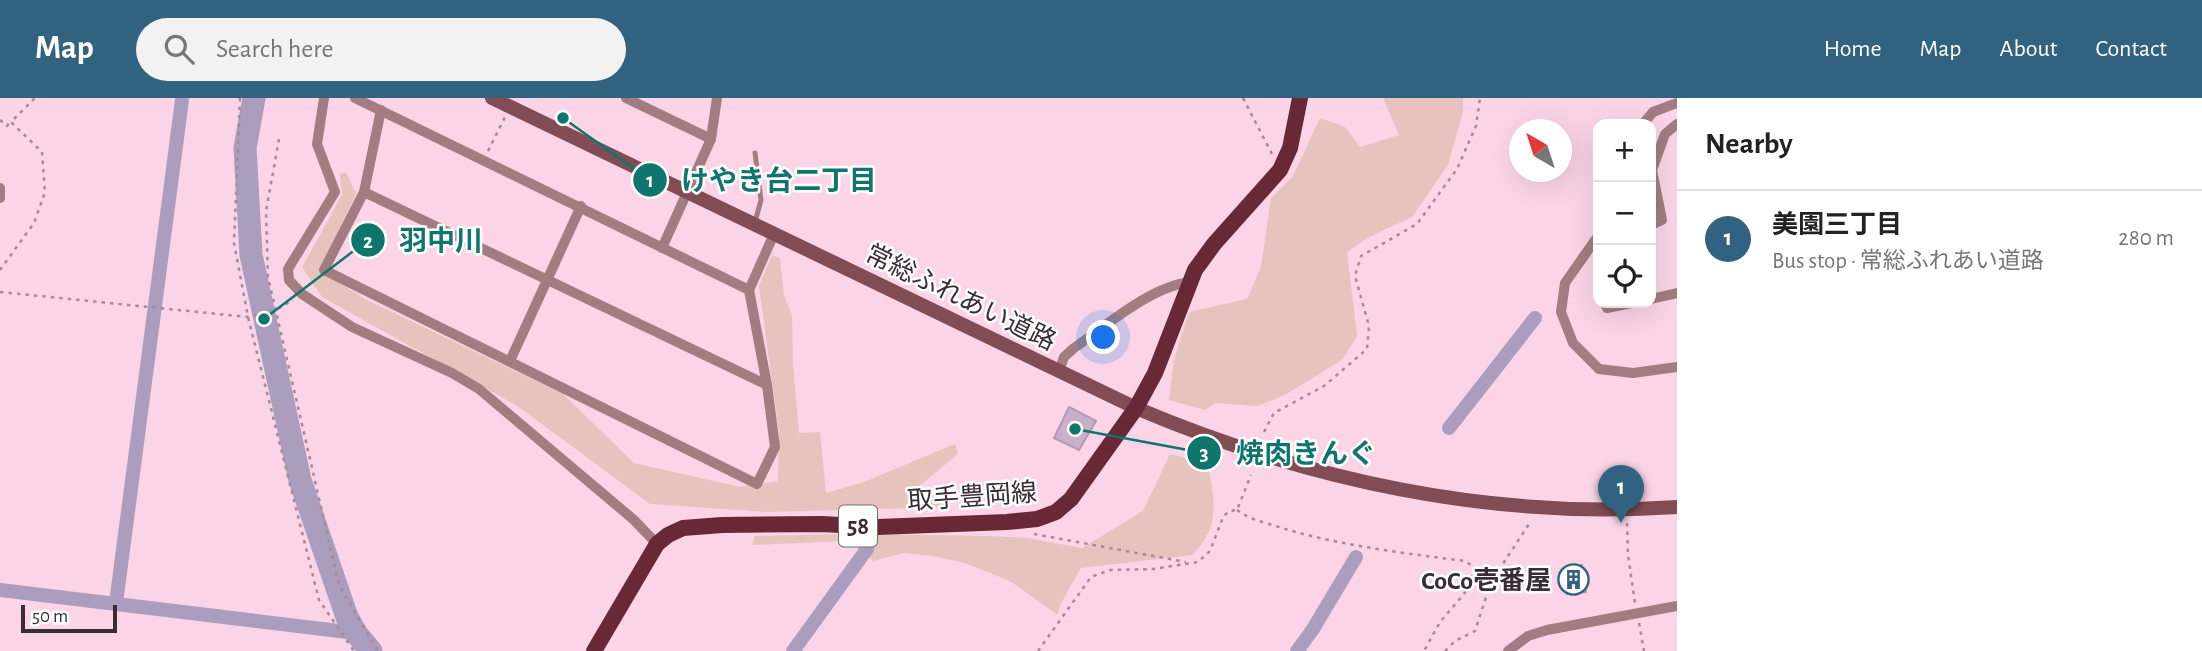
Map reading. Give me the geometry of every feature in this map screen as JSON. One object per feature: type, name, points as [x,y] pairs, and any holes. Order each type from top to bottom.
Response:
[{"type":"main road","name":"取手豊岡線","points":[[657,544],[683,528],[822,524],[878,527],[1022,522],[1056,512],[1071,499],[1136,408],[1155,373],[1195,270],[1214,244],[1280,170],[1290,148],[1300,98]]},
{"type":"main road","points":[[594,651],[657,544]]},
{"type":"street","points":[[324,98],[317,145],[335,192],[288,269],[289,280],[302,294],[352,327],[452,373],[479,389],[635,520],[657,544]]},
{"type":"street","points":[[355,98],[749,290]]},
{"type":"street","name":"常総ふれあい道路","points":[[492,98],[1136,408],[1250,452],[1353,480],[1441,496],[1540,507],[1677,507]]},
{"type":"street","points":[[626,98],[711,139]]},
{"type":"street","points":[[662,248],[711,139],[717,98]]},
{"type":"street","points":[[1647,119],[1653,112],[1677,103]]},
{"type":"street","points":[[381,110],[365,192],[324,270],[757,484],[775,447],[749,290],[774,234]]},
{"type":"street","points":[[1654,182],[1652,170],[1665,134],[1677,124]]},
{"type":"street","points":[[0,188],[0,198]]},
{"type":"street","points":[[1656,190],[1662,220],[1656,223]]},
{"type":"street","points":[[365,192],[766,385]]},
{"type":"street","points":[[510,361],[581,206]]},
{"type":"street","points":[[1593,243],[1565,284],[1561,312],[1573,343],[1599,369],[1633,373],[1677,367]]},
{"type":"street","points":[[1059,371],[1064,357],[1096,333],[1151,296],[1176,284],[1190,282]]},
{"type":"street","points":[[1656,298],[1677,293]]},
{"type":"street","points":[[1508,651],[1528,636],[1677,606]]},
{"type":"lane","points":[[755,153],[761,200],[755,225]]},
{"type":"path","points":[[0,120],[7,126],[36,98]]},
{"type":"path","points":[[240,98],[234,243],[319,600],[354,651]]},
{"type":"path","points":[[1243,98],[1280,170]]},
{"type":"path","points":[[1264,432],[1274,413],[1324,386],[1367,349],[1369,326],[1355,276],[1361,256],[1417,224],[1457,169],[1476,126],[1480,98]]},
{"type":"path","points":[[483,161],[510,107]]},
{"type":"path","points":[[0,270],[34,223],[45,192],[42,152],[11,122]]},
{"type":"path","points":[[279,139],[266,211],[268,277],[339,585],[379,651]]},
{"type":"path","points":[[0,292],[250,316],[276,310],[302,294]]},
{"type":"path","points":[[1237,510],[1251,475]]},
{"type":"path","points":[[1445,651],[1455,641],[1475,631],[1491,582],[1540,507]]},
{"type":"path","points":[[1627,509],[1628,555],[1644,651]]},
{"type":"path","points":[[1038,651],[1091,577],[1124,568],[1153,569],[1198,562],[1210,551],[1223,517],[1229,511],[1237,510],[1245,517],[1362,548],[1465,561],[1475,568],[1464,594],[1440,622],[1424,651]]},
{"type":"path","points":[[1022,522],[1034,534],[1189,563]]},
{"type":"shaded area","points":[[1383,98],[1463,98],[1463,112],[1448,165],[1412,217],[1369,237],[1347,252],[1357,336],[1343,359],[1285,395],[1257,406],[1215,403],[1205,410],[1169,400],[1174,360],[1189,312],[1247,299],[1261,267],[1271,198],[1293,176],[1320,118],[1345,127],[1360,147],[1399,135]]},
{"type":"shaded area","points":[[346,172],[356,194],[319,271],[365,299],[563,394],[634,463],[740,487],[778,481],[779,433],[759,286],[772,255],[780,258],[784,296],[792,315],[799,433],[820,432],[826,493],[864,482],[955,444],[958,454],[918,487],[947,500],[951,507],[767,512],[650,504],[516,405],[322,297],[302,267],[342,195],[340,174]]},
{"type":"shaded area","points":[[1170,454],[1207,463],[1213,512],[1208,534],[1201,545],[1192,555],[1081,568],[1060,605],[1058,615],[1010,581],[965,563],[904,553],[873,561],[848,541],[752,545],[755,536],[855,534],[1027,538],[1082,548],[1143,511]]},
{"type":"building","points":[[1069,407],[1096,421],[1079,450],[1054,438]]},
{"type":"building","name":"CoCo壱番屋","points":[[1582,565],[1586,592],[1567,594],[1562,569]]},
{"type":"waterway","points":[[254,98],[245,148],[251,255],[300,480],[347,617],[371,651]]},
{"type":"waterway","points":[[116,603],[182,100]]},
{"type":"waterway","points":[[1449,428],[1535,318]]},
{"type":"waterway","points":[[793,651],[867,549]]},
{"type":"waterway","points":[[1297,651],[1356,557]]},
{"type":"waterway","points":[[0,590],[356,633]]},
{"type":"place","name":"けやき台二丁目","points":[[563,118]]},
{"type":"place","name":"羽中川","points":[[264,319]]},
{"type":"place","name":"焼肉きんぐ","points":[[1075,429]]},
{"type":"place","name":"美園三丁目","points":[[1621,523]]},
{"type":"place","name":"CoCo壱番屋","points":[[1574,580]]}]
